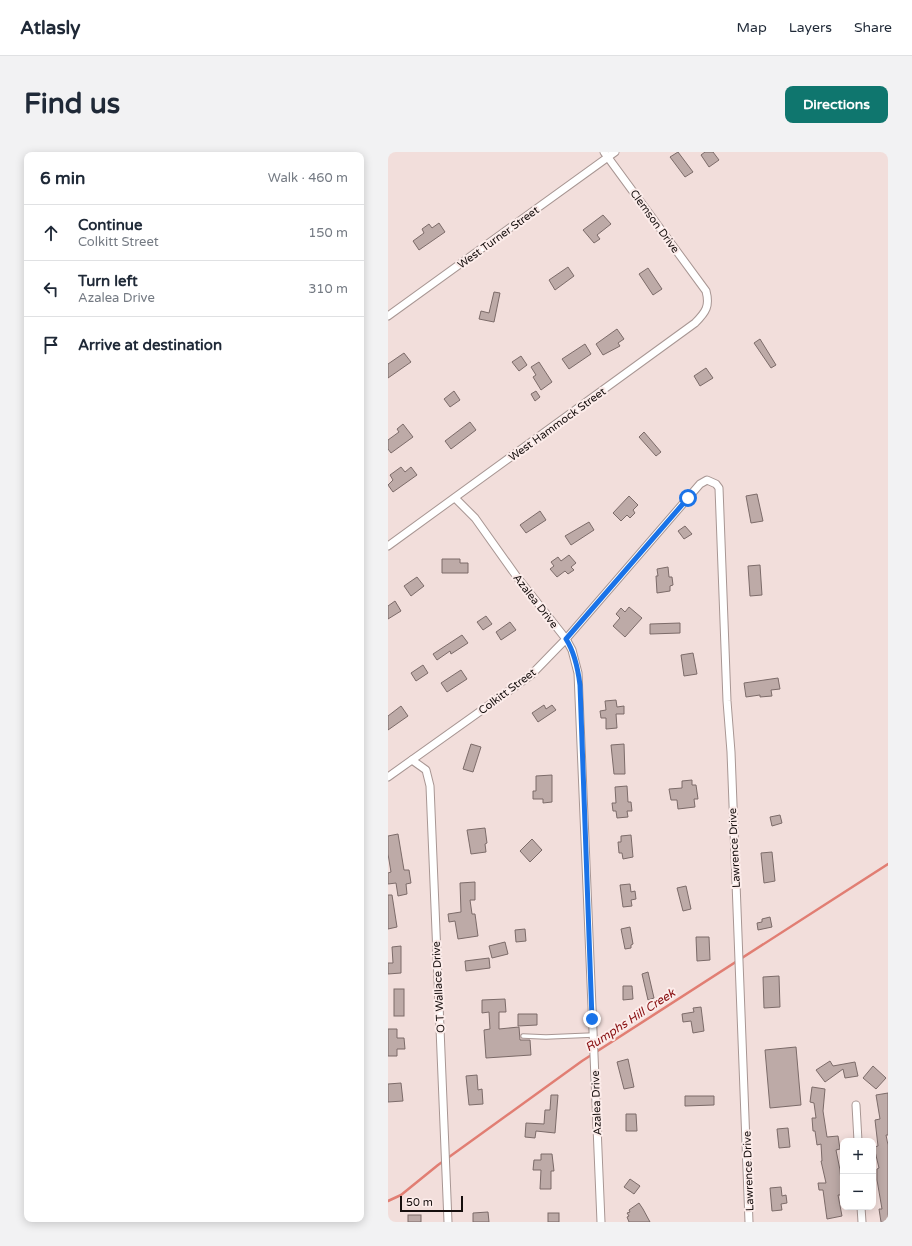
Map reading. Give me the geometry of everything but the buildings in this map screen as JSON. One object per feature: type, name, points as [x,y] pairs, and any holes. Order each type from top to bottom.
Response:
[{"type":"street","name":"West Turner Street","points":[[388,316],[606,154],[615,152]]},
{"type":"street","name":"Clemson Drive","points":[[606,154],[706,291]]},
{"type":"street","name":"West Hammock Street","points":[[388,546],[695,323],[706,313],[709,303],[706,291]]},
{"type":"street","name":"Colkitt Street","points":[[388,778],[531,675],[566,639],[700,484],[707,480]]},
{"type":"street","name":"Lawrence Drive","points":[[707,480],[712,481],[719,488],[722,533],[727,701],[731,752],[749,1222]]},
{"type":"street","name":"Azalea Drive","points":[[455,498],[475,518],[517,577],[566,639],[576,661],[580,685],[601,1222]]},
{"type":"street","name":"O T Wallace Drive","points":[[412,760],[426,770],[430,786],[448,1222]]},
{"type":"street","points":[[856,1105],[858,1138]]},
{"type":"street","points":[[861,1210],[862,1222]]},
{"type":"lane","points":[[523,1036],[546,1037],[593,1035]]},
{"type":"waterway","name":"Rumphs Hill Creek","points":[[388,1201],[401,1195],[438,1165],[582,1061],[888,864]]},
{"type":"route","points":[[592,1019],[580,685],[576,661],[566,639],[688,498]]}]
